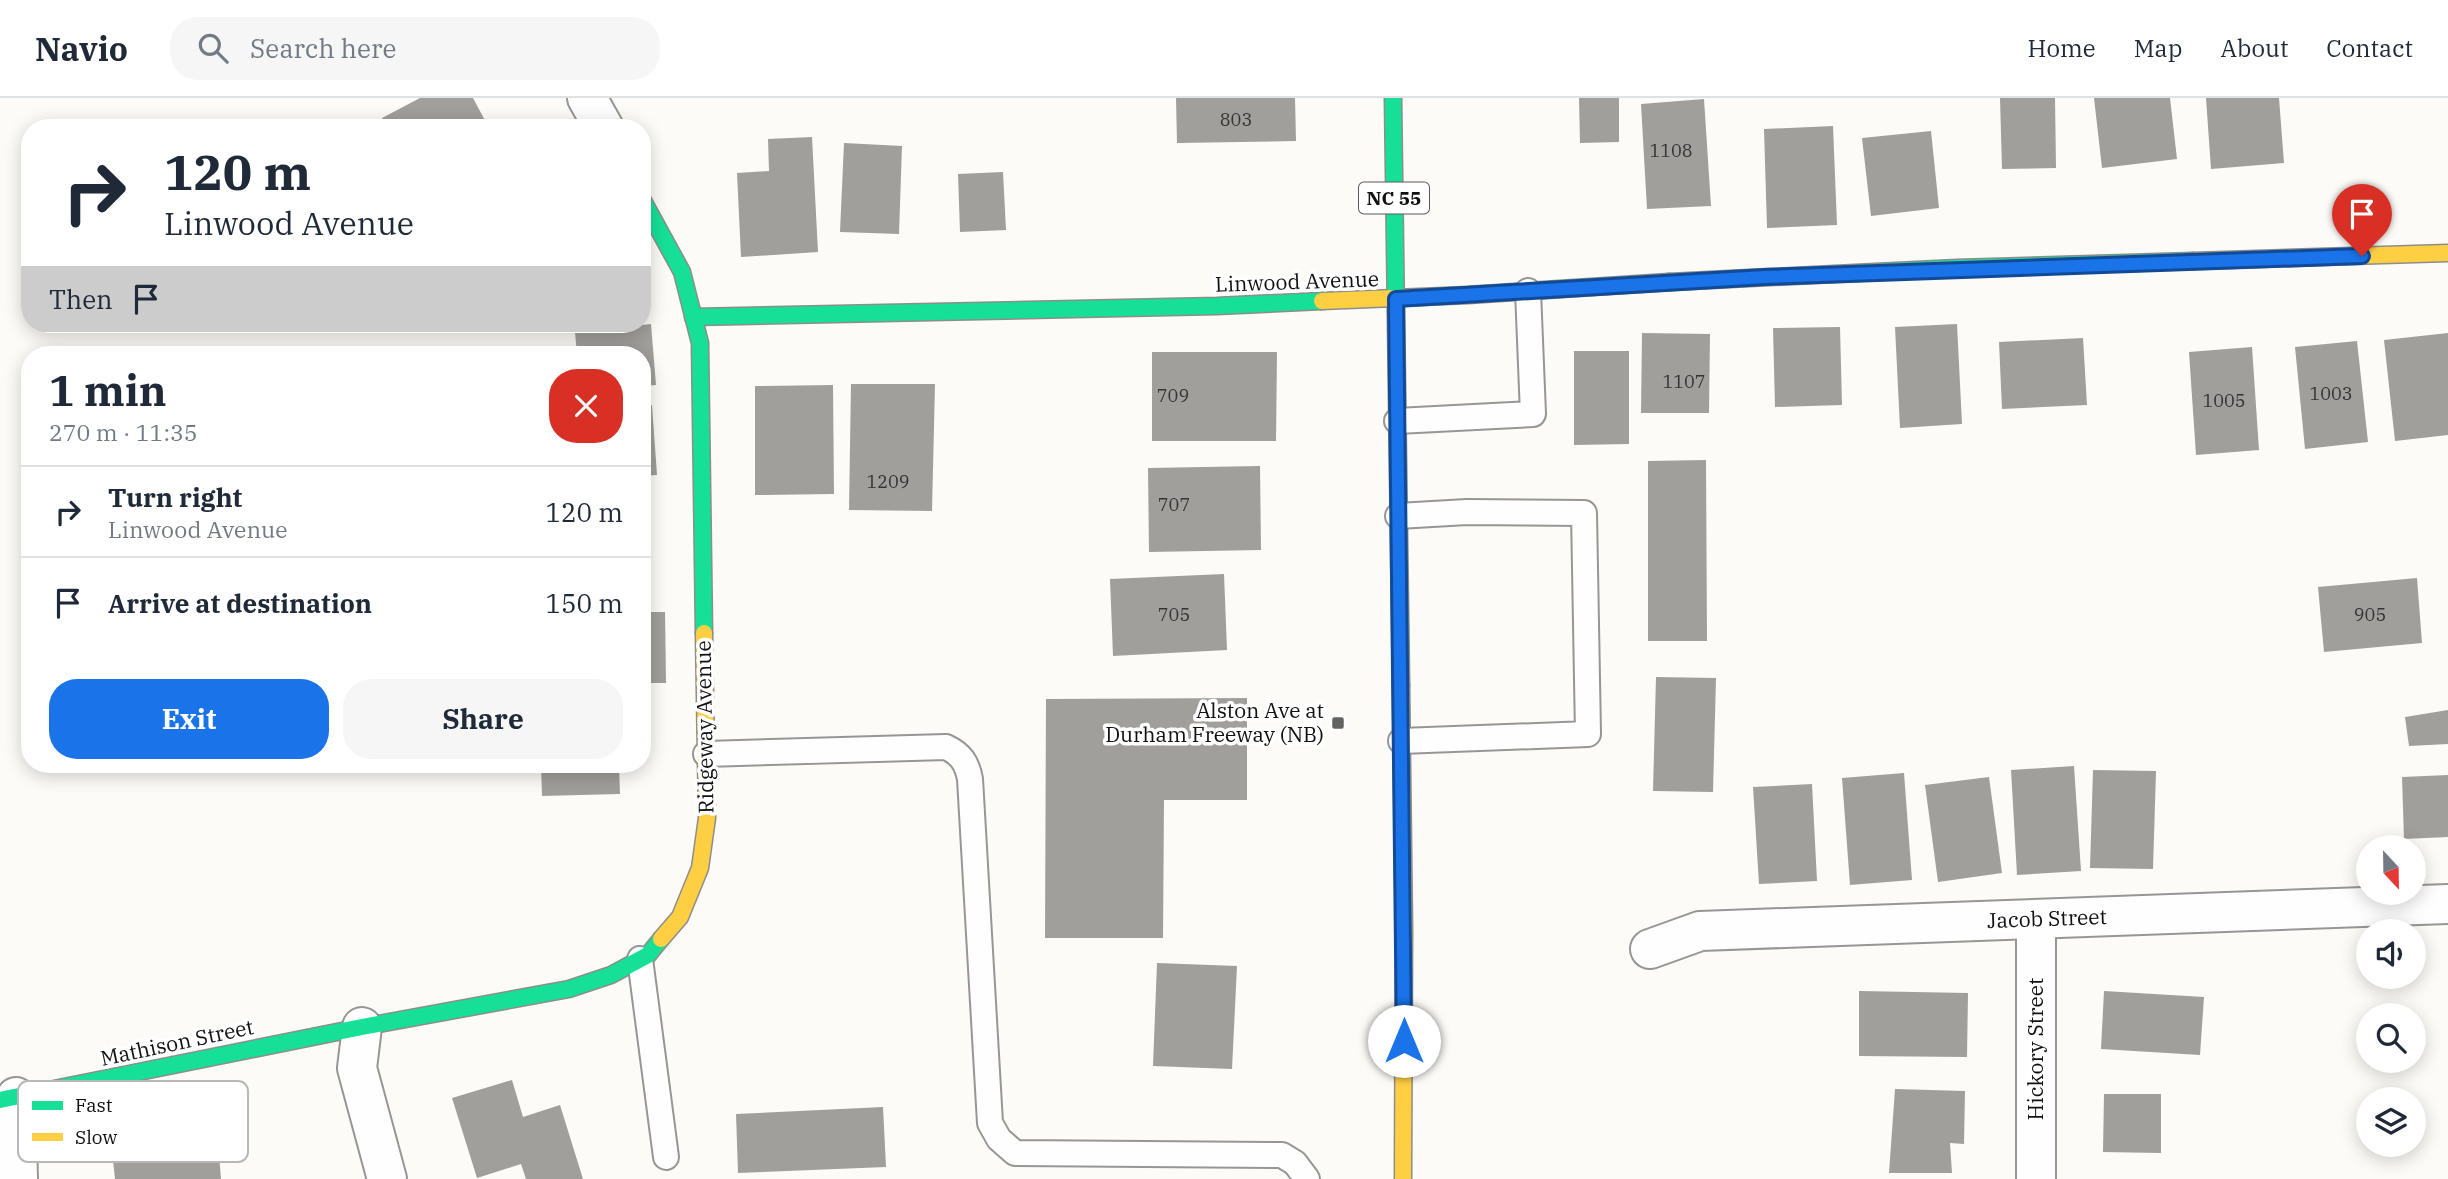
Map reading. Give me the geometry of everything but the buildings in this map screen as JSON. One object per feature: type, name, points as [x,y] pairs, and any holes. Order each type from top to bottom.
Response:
[{"type":"street","points":[[587,98],[599,119]]},
{"type":"street","name":"NC 55","points":[[1393,98],[1403,1179]]},
{"type":"street","name":"Ridgeway Avenue","points":[[362,1027],[569,989],[611,975],[648,955],[680,917],[700,868],[707,818],[700,342],[682,271],[651,215]]},
{"type":"street","name":"Linwood Avenue","points":[[693,317],[1217,306],[1396,299],[1710,279],[1957,268],[2448,253]]},
{"type":"street","name":"Jacob Street","points":[[1650,949],[1700,931],[2448,905]]},
{"type":"street","name":"Hickory Street","points":[[2036,919],[2036,1179]]},
{"type":"street","points":[[362,1027],[357,1068],[387,1179]]},
{"type":"street","name":"Mathison Street","points":[[96,1081],[362,1027]]},
{"type":"street","points":[[8,1099],[18,1179]]},
{"type":"lane","points":[[1397,421],[1532,414],[1528,291]]},
{"type":"lane","points":[[1398,516],[1584,513],[1588,734],[1401,741]]},
{"type":"lane","points":[[706,754],[946,747],[958,753],[968,766],[970,779],[990,1123],[999,1139],[1015,1153],[1282,1155],[1295,1163],[1307,1179]]},
{"type":"lane","points":[[640,959],[666,1157]]},
{"type":"traffic: fast","points":[[1393,98],[1401,685]]},
{"type":"traffic: fast","points":[[651,215],[682,272],[700,343],[704,633]]},
{"type":"traffic: fast","points":[[1669,282],[1957,268],[2193,261]]},
{"type":"traffic: fast","points":[[693,317],[1217,306],[1322,301]]},
{"type":"traffic: fast","points":[[94,1081],[569,989],[611,975],[648,955],[661,939]]},
{"type":"traffic: fast","points":[[0,1100],[18,1096]]},
{"type":"traffic: slow","points":[[2193,261],[2448,253]]},
{"type":"traffic: slow","points":[[1322,301],[1669,282]]},
{"type":"traffic: slow","points":[[661,939],[680,917],[700,868],[707,818],[704,633]]},
{"type":"traffic: slow","points":[[1401,685],[1403,1179]]},
{"type":"place","name":"Alston Ave at Durham Freeway (NB)","points":[[1338,723]]},
{"type":"route","points":[[1404,1041],[1396,299],[1710,279],[1957,268],[2362,256]]}]
